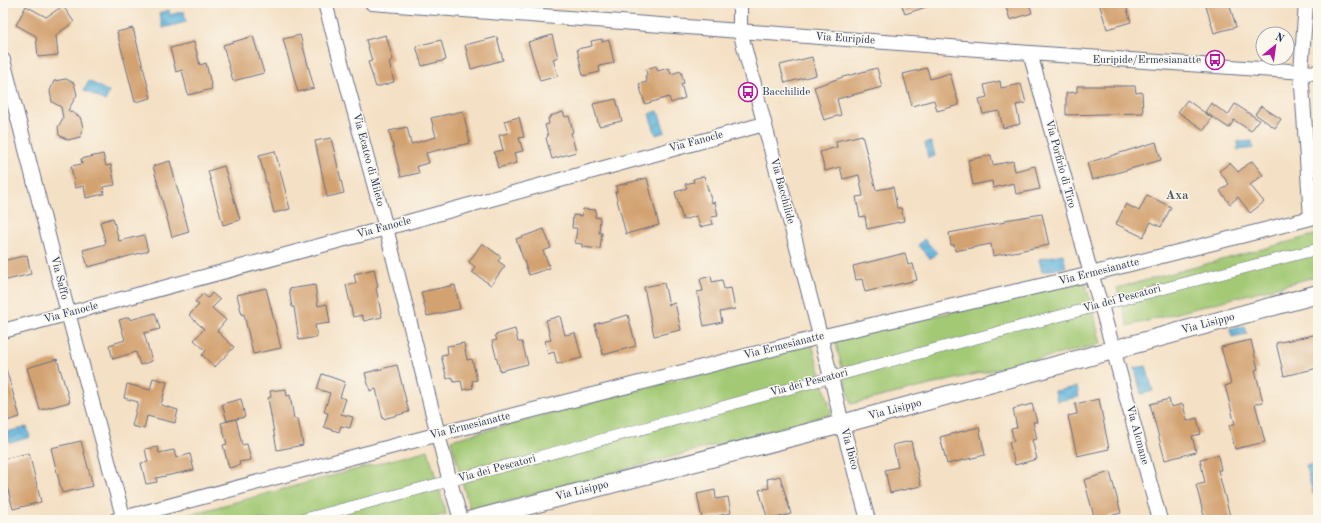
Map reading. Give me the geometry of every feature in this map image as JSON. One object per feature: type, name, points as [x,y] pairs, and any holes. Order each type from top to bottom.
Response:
[{"type":"street","name":"Via Ecateo di Mileto","points":[[325,3],[386,228],[450,482],[461,520]]},
{"type":"street","name":"Via Euripide","points":[[372,3],[1030,53],[1318,73]]},
{"type":"street","name":"Via Bacchilide","points":[[740,3],[740,31],[831,377]]},
{"type":"street","points":[[1301,71],[1306,3]]},
{"type":"street","name":"Via Porfirio di Tiro","points":[[1030,53],[1091,274],[1101,305]]},
{"type":"street","name":"Via Saffo","points":[[3,60],[121,519]]},
{"type":"street","name":"Via Ermesianatte","points":[[121,519],[439,434],[820,337],[1091,274],[1311,218],[1301,71]]},
{"type":"street","name":"Via Fanocle","points":[[3,331],[764,124]]},
{"type":"street","name":"Via dei Pescatori","points":[[301,520],[450,482],[831,377],[1318,248]]},
{"type":"street","name":"Via Lisippo","points":[[472,520],[842,424],[1318,294]]},
{"type":"street","name":"Via Alcmane","points":[[1101,305],[1160,520]]},
{"type":"street","name":"Via Ibico","points":[[831,377],[868,520]]},
{"type":"green space","points":[[1318,234],[1318,276],[1128,326],[1117,288]]},
{"type":"green space","points":[[1085,280],[1101,344],[851,404],[835,340]]},
{"type":"green space","points":[[812,344],[832,414],[470,511],[451,440]]},
{"type":"green space","points":[[428,450],[446,514],[424,520],[169,520]]},
{"type":"water","points":[[169,10],[170,15],[184,11],[186,22],[163,28],[159,13]]},
{"type":"water","points":[[89,81],[109,92],[105,101],[84,90]]},
{"type":"water","points":[[658,111],[665,132],[656,135],[649,114]]},
{"type":"water","points":[[1252,141],[1253,148],[1238,150],[1237,142]]},
{"type":"water","points":[[931,142],[935,156],[928,158],[925,143]]},
{"type":"water","points":[[924,239],[937,253],[930,259],[918,245]]},
{"type":"water","points":[[1063,254],[1066,267],[1042,272],[1039,259]]},
{"type":"water","points":[[1245,326],[1247,334],[1232,337],[1230,329]]},
{"type":"water","points":[[1146,366],[1153,391],[1141,394],[1135,368]]},
{"type":"water","points":[[1077,387],[1079,397],[1057,401],[1055,391]]},
{"type":"water","points":[[27,427],[30,437],[10,443],[7,432]]},
{"type":"water","points":[[1318,463],[1318,493],[1313,494],[1306,466]]},
{"type":"building","points":[[901,3],[932,3],[932,5],[905,14]]},
{"type":"building","points":[[1005,3],[1029,3],[1032,13],[1010,20]]},
{"type":"building","points":[[1099,3],[1125,3],[1131,22],[1107,29]]},
{"type":"building","points":[[1205,3],[1229,3],[1236,27],[1214,33]]},
{"type":"building","points":[[26,6],[46,17],[63,6],[74,22],[56,35],[58,55],[38,57],[36,36],[16,25]]},
{"type":"building","points":[[133,28],[151,98],[135,102],[117,32]]},
{"type":"building","points":[[300,35],[314,88],[298,92],[283,39]]},
{"type":"building","points":[[386,35],[393,60],[389,62],[394,82],[376,87],[368,62],[372,61],[366,40]]},
{"type":"building","points":[[552,35],[558,57],[553,59],[558,76],[540,81],[528,42]]},
{"type":"building","points":[[253,36],[264,73],[233,81],[223,45]]},
{"type":"building","points":[[497,37],[503,60],[471,69],[465,45]]},
{"type":"building","points":[[602,39],[602,42],[609,40],[614,63],[599,66],[600,72],[583,76],[577,49],[592,46],[591,41]]},
{"type":"building","points":[[441,40],[446,60],[422,66],[416,46]]},
{"type":"building","points":[[194,42],[200,65],[206,63],[212,89],[188,95],[182,70],[176,72],[170,48]]},
{"type":"building","points":[[812,57],[816,75],[785,83],[780,65]]},
{"type":"building","points":[[656,66],[658,71],[669,68],[671,74],[681,71],[684,83],[681,84],[685,98],[671,103],[669,97],[645,104],[639,84],[647,82],[645,76],[647,75],[646,69]]},
{"type":"building","points":[[877,68],[882,87],[837,99],[841,115],[824,120],[814,87],[843,77]]},
{"type":"building","points":[[927,68],[930,79],[950,73],[959,105],[937,111],[934,100],[912,106],[903,74]]},
{"type":"building","points":[[66,79],[74,83],[77,95],[68,110],[80,117],[83,127],[80,137],[68,140],[59,135],[58,127],[63,118],[61,107],[52,102],[50,91],[54,81]]},
{"type":"building","points":[[1000,81],[1001,88],[1021,84],[1026,103],[1016,105],[1020,124],[1003,128],[999,111],[983,114],[979,99],[987,97],[984,85]]},
{"type":"building","points":[[1077,86],[1135,86],[1136,93],[1142,92],[1143,113],[1066,115],[1066,93],[1077,92]]},
{"type":"building","points":[[616,99],[622,121],[599,126],[593,104]]},
{"type":"building","points":[[1187,100],[1212,118],[1204,130],[1178,112]]},
{"type":"building","points":[[1211,103],[1228,115],[1235,104],[1259,120],[1251,131],[1234,120],[1229,128],[1205,112]]},
{"type":"building","points":[[1261,106],[1281,119],[1275,128],[1255,114]]},
{"type":"building","points":[[463,111],[470,143],[426,153],[429,163],[417,166],[419,173],[401,177],[389,131],[407,127],[411,144],[436,137],[431,118]]},
{"type":"building","points":[[563,112],[565,117],[569,116],[573,132],[571,133],[576,152],[552,159],[546,138],[548,136],[545,125],[549,124],[548,118],[550,118],[550,116]]},
{"type":"building","points":[[519,117],[524,137],[519,138],[523,151],[514,153],[517,163],[498,168],[494,152],[503,150],[499,135],[508,133],[504,121]]},
{"type":"building","points":[[862,135],[876,190],[893,187],[897,208],[901,208],[904,221],[867,229],[865,216],[860,217],[856,197],[863,196],[859,175],[843,179],[840,167],[825,171],[820,152],[837,147],[836,141]]},
{"type":"building","points":[[331,138],[344,193],[327,197],[315,141]]},
{"type":"building","points":[[1156,142],[1161,160],[1092,180],[1087,163]]},
{"type":"building","points":[[275,151],[290,209],[274,213],[259,155]]},
{"type":"building","points":[[103,154],[106,166],[111,165],[115,185],[103,187],[104,194],[86,198],[84,186],[75,188],[71,166],[82,164],[81,159]]},
{"type":"building","points":[[991,155],[993,165],[1013,161],[1015,171],[1035,166],[1040,189],[1016,194],[1014,183],[993,188],[992,181],[973,185],[968,160]]},
{"type":"building","points":[[170,161],[189,232],[172,237],[153,166]]},
{"type":"building","points":[[1252,161],[1263,175],[1250,185],[1264,202],[1250,213],[1238,197],[1230,204],[1220,191],[1229,184],[1219,171],[1230,163],[1238,172]]},
{"type":"building","points":[[224,166],[240,220],[223,225],[208,171]]},
{"type":"building","points":[[704,176],[712,203],[715,202],[718,216],[711,217],[713,224],[700,227],[697,216],[683,220],[675,192],[687,188],[685,184],[694,182],[693,179]]},
{"type":"building","points":[[647,178],[659,225],[626,234],[615,192],[617,192],[616,186]]},
{"type":"building","points":[[1147,195],[1171,207],[1161,227],[1151,222],[1143,237],[1116,224],[1126,204],[1139,211]]},
{"type":"building","points":[[583,209],[596,210],[595,217],[600,218],[599,233],[602,233],[600,249],[582,247],[582,244],[575,243],[577,228],[572,228],[573,215],[582,216]]},
{"type":"building","points":[[1042,214],[1049,245],[993,256],[991,244],[955,251],[954,245],[951,245],[949,233],[1005,222],[1005,220]]},
{"type":"building","points":[[113,218],[119,241],[144,235],[148,251],[88,267],[83,250],[106,244],[100,222]]},
{"type":"building","points":[[544,229],[551,248],[543,251],[550,268],[529,275],[516,239]]},
{"type":"building","points":[[482,243],[501,257],[498,261],[505,266],[491,285],[472,272],[475,267],[469,262]]},
{"type":"building","points":[[905,253],[908,265],[913,264],[917,280],[865,292],[862,279],[856,280],[853,266]]},
{"type":"building","points":[[27,255],[31,274],[3,281],[3,261]]},
{"type":"building","points":[[374,269],[382,317],[364,321],[362,315],[353,317],[346,285],[356,283],[354,274]]},
{"type":"building","points":[[711,276],[712,282],[722,280],[724,289],[731,288],[735,309],[720,312],[722,322],[704,326],[697,292],[703,291],[700,279]]},
{"type":"building","points":[[664,283],[669,305],[675,303],[681,330],[654,336],[644,287]]},
{"type":"building","points":[[315,285],[318,306],[327,304],[330,323],[315,325],[317,337],[299,340],[294,307],[292,307],[289,289]]},
{"type":"building","points":[[455,285],[460,309],[427,316],[421,292]]},
{"type":"building","points":[[266,288],[281,348],[253,354],[244,314],[242,315],[237,295]]},
{"type":"building","points":[[212,293],[220,300],[212,308],[226,320],[217,331],[234,347],[215,367],[202,355],[206,351],[194,340],[204,329],[189,315],[199,305],[195,302],[203,294],[208,298]]},
{"type":"building","points":[[155,313],[160,329],[144,333],[152,361],[140,365],[136,352],[113,359],[109,345],[125,340],[119,320],[129,317],[130,320]]},
{"type":"building","points":[[628,315],[636,346],[603,355],[595,324]]},
{"type":"building","points":[[560,316],[565,335],[575,333],[582,358],[557,364],[554,352],[548,354],[545,341],[551,340],[546,320]]},
{"type":"building","points":[[515,329],[518,342],[522,342],[528,364],[500,371],[492,341],[497,340],[495,335]]},
{"type":"building","points":[[1318,334],[1318,368],[1284,376],[1276,343]]},
{"type":"building","points":[[1251,340],[1258,369],[1255,370],[1263,402],[1255,404],[1265,442],[1235,449],[1229,425],[1235,424],[1225,386],[1231,384],[1221,347]]},
{"type":"building","points":[[464,343],[467,360],[472,359],[477,380],[472,381],[473,388],[463,390],[461,381],[454,382],[452,377],[447,379],[441,355],[448,354],[447,346]]},
{"type":"building","points":[[57,359],[70,402],[40,410],[27,368]]},
{"type":"building","points":[[397,365],[409,412],[383,419],[376,389],[370,391],[365,373]]},
{"type":"building","points":[[6,369],[20,417],[3,422],[3,370]]},
{"type":"building","points":[[322,374],[345,382],[340,397],[346,399],[341,414],[353,417],[350,428],[341,426],[339,432],[324,427],[328,413],[324,412],[330,393],[317,389]]},
{"type":"building","points":[[153,378],[167,382],[161,405],[178,410],[175,423],[147,416],[144,429],[132,426],[138,402],[124,398],[127,384],[150,390]]},
{"type":"building","points":[[286,389],[287,396],[290,395],[294,419],[298,419],[303,445],[277,450],[268,398],[271,397],[270,391]]},
{"type":"building","points":[[241,399],[245,417],[227,421],[222,404]]},
{"type":"building","points":[[1099,399],[1109,449],[1077,456],[1068,416],[1077,414],[1075,404]]},
{"type":"building","points":[[1169,399],[1171,407],[1183,404],[1187,421],[1197,418],[1201,434],[1192,436],[1196,452],[1165,460],[1150,404]]},
{"type":"building","points":[[1032,404],[1037,422],[1033,422],[1037,439],[1032,440],[1037,459],[1015,465],[1009,442],[1014,441],[1011,429],[1017,428],[1013,409]]},
{"type":"building","points":[[236,419],[242,445],[247,444],[251,460],[239,462],[240,465],[229,468],[223,445],[227,444],[221,423]]},
{"type":"building","points":[[979,427],[985,455],[947,464],[940,437]]},
{"type":"building","points":[[81,441],[93,486],[62,493],[51,448]]},
{"type":"building","points":[[911,441],[921,486],[890,493],[885,470],[898,467],[893,445]]},
{"type":"building","points":[[158,447],[159,453],[174,450],[176,458],[190,454],[194,470],[156,478],[157,482],[146,484],[141,463],[148,462],[145,449]]},
{"type":"building","points":[[29,453],[41,502],[13,509],[3,471],[3,459]]},
{"type":"building","points":[[1218,455],[1221,470],[1218,470],[1231,520],[1205,520],[1196,485],[1205,483],[1200,459]]},
{"type":"building","points":[[1110,472],[1121,513],[1095,520],[1084,480]]},
{"type":"building","points":[[780,476],[791,514],[768,520],[759,490],[769,488],[767,479]]},
{"type":"building","points":[[715,490],[716,499],[728,497],[731,513],[702,519],[697,494]]},
{"type":"place","name":"Euripide/Ermesianatte","points":[[1215,60]]},
{"type":"place","name":"Bacchilide","points":[[748,92]]},
{"type":"district","name":"Axa","points":[[1177,195]]}]
